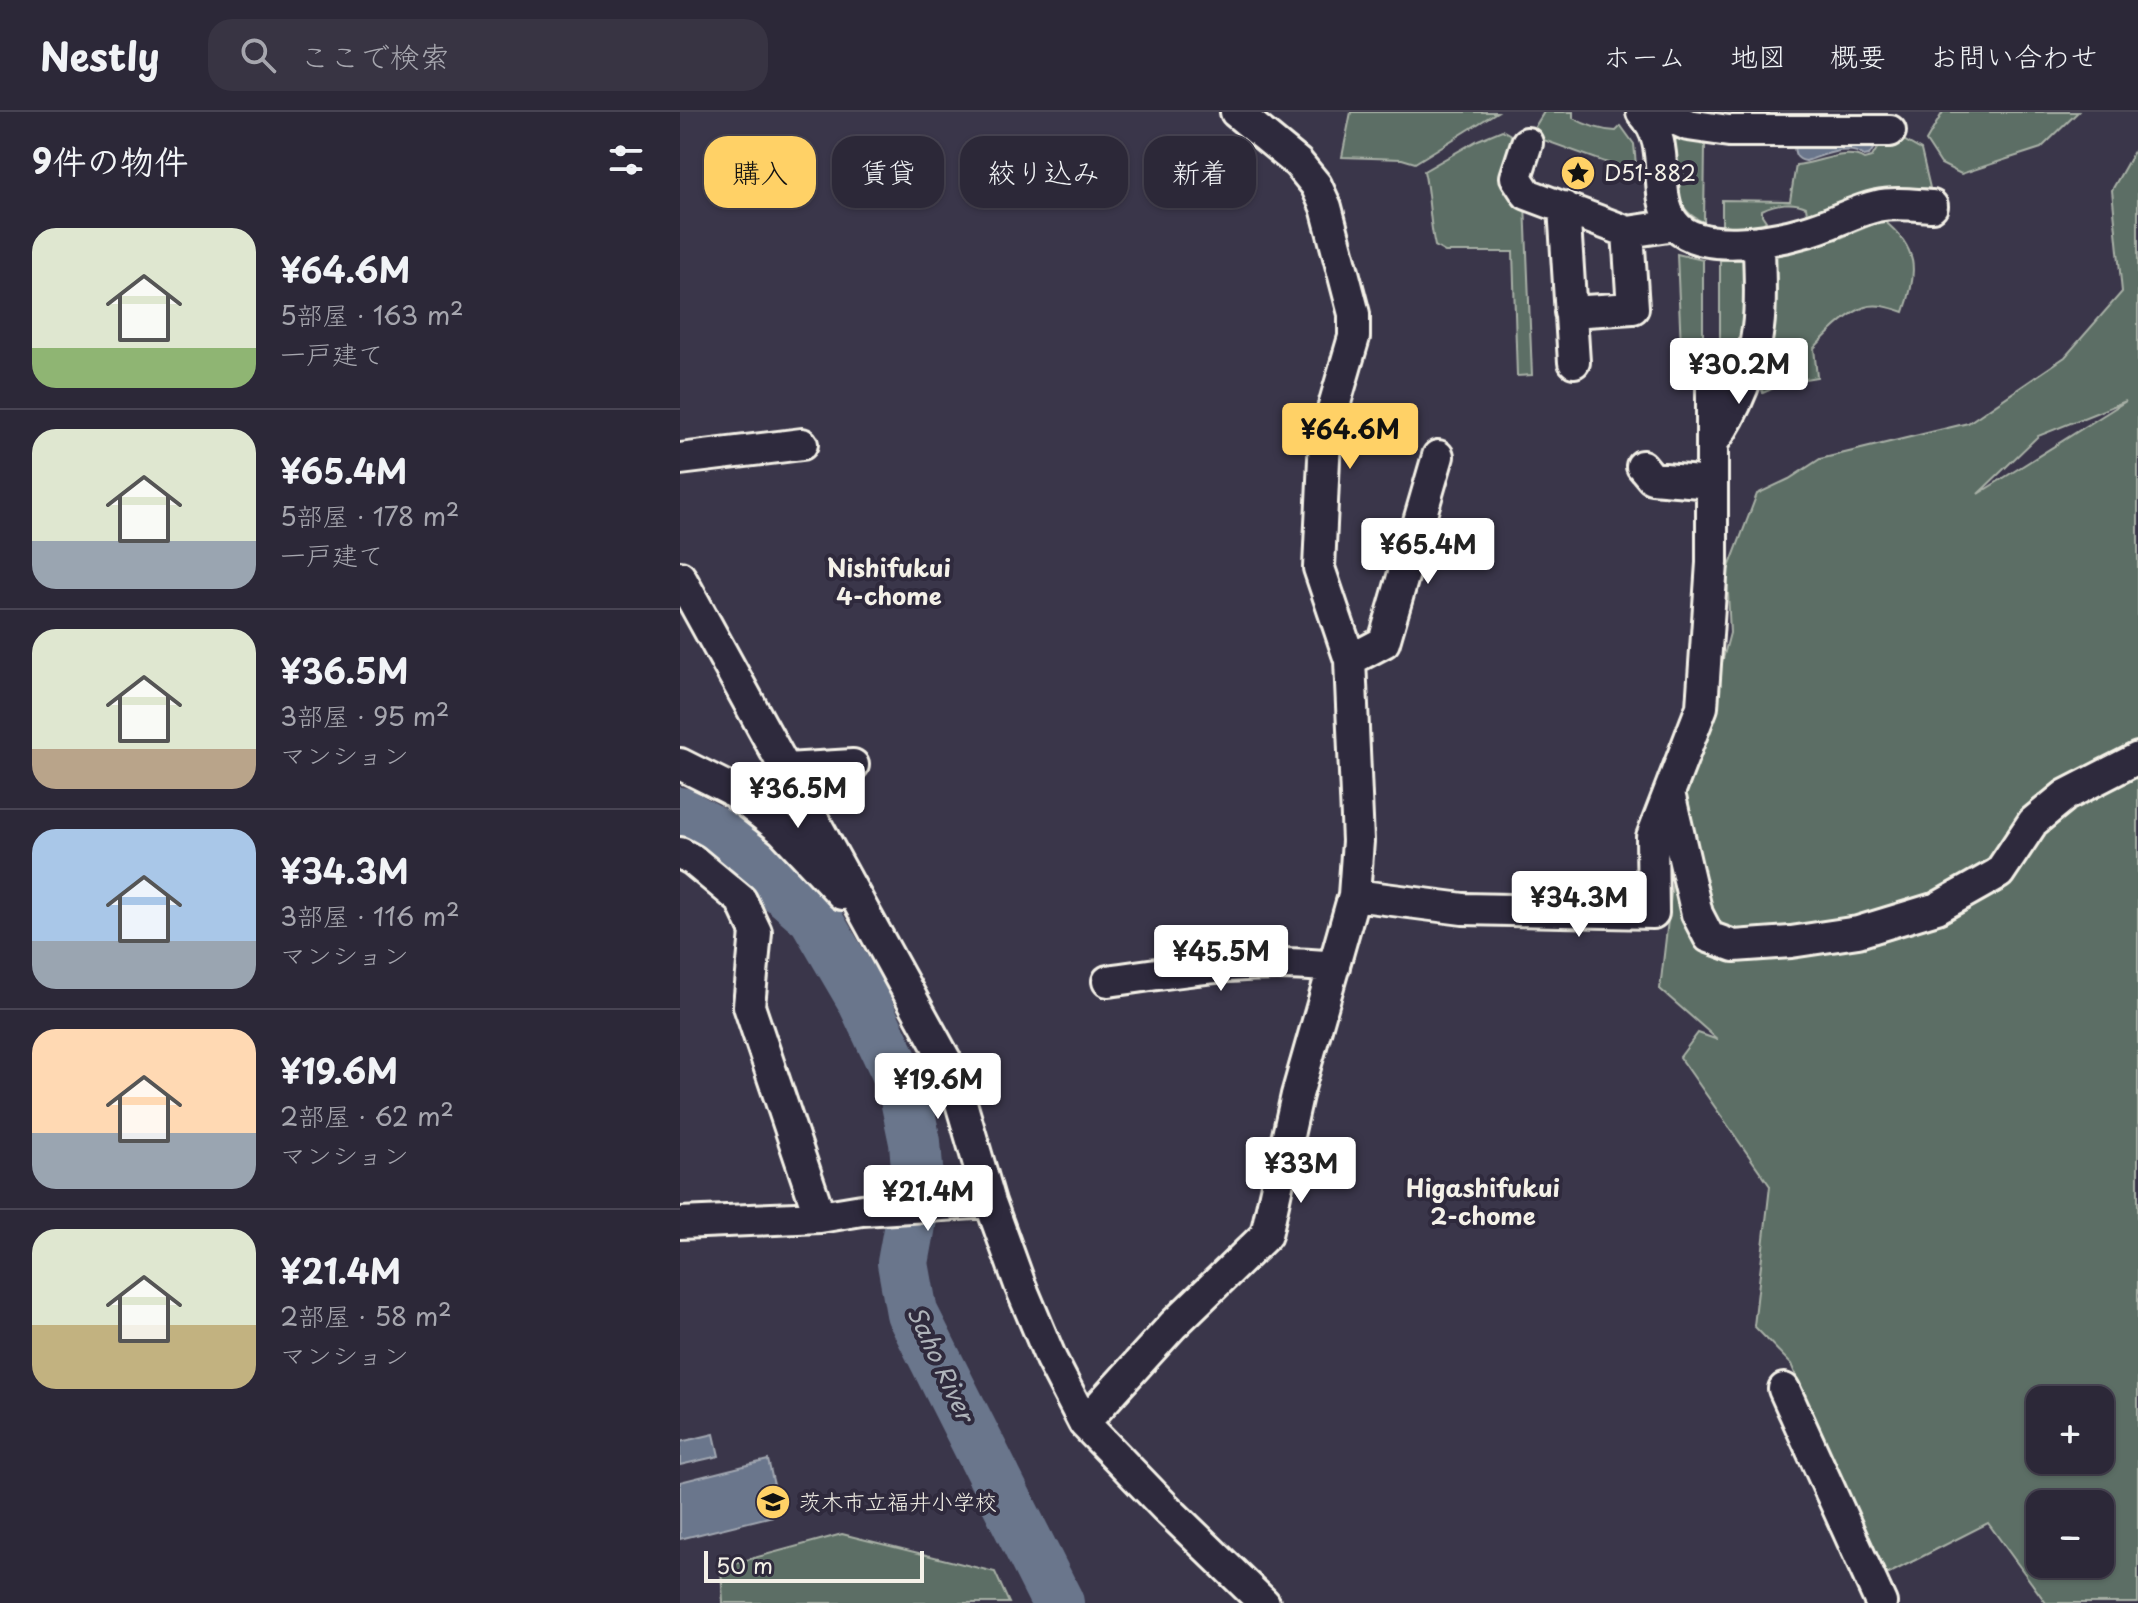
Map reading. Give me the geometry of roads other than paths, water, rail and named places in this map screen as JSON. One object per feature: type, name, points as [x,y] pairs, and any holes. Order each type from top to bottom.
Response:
[{"type":"street","points":[[1084,1423],[1173,1325],[1266,1235],[1297,1095],[1354,895],[1358,841],[1350,660],[1319,568],[1325,437],[1354,337],[1354,314],[1326,207],[1316,185],[1298,163],[1236,112]]},
{"type":"street","points":[[1642,112],[1659,139],[1668,214],[1686,235],[1699,240],[1759,241],[1808,231],[1878,205],[1932,206]]},
{"type":"street","points":[[1659,112],[1688,125],[1712,130],[1890,131]]},
{"type":"street","points":[[1527,143],[1516,177],[1527,194],[1628,232],[1675,225]]},
{"type":"street","points":[[1564,207],[1574,362]]},
{"type":"street","points":[[1570,312],[1633,308],[1628,232]]},
{"type":"street","points":[[1712,443],[1734,408],[1756,341],[1759,241]]},
{"type":"street","points":[[1354,895],[1463,909],[1653,913],[1652,837],[1702,707],[1712,563],[1712,369]]},
{"type":"street","points":[[680,459],[802,444]]},
{"type":"street","points":[[1350,660],[1384,642],[1438,456]]},
{"type":"street","points":[[1642,466],[1652,478],[1712,483]]},
{"type":"street","points":[[680,577],[952,1072],[990,1202],[1020,1285],[1051,1359],[1084,1423],[1264,1603]]},
{"type":"street","points":[[1669,793],[1697,914],[1709,937],[1734,946],[1791,942],[1858,932],[1937,908],[1999,873],[2033,822],[2066,795],[2138,758]]},
{"type":"street","points":[[680,764],[730,789],[767,818],[836,885],[894,967]]},
{"type":"street","points":[[786,769],[853,765]]},
{"type":"street","points":[[767,818],[802,796]]},
{"type":"street","points":[[680,853],[741,900],[756,932],[749,1006],[820,1217]]},
{"type":"street","points":[[1108,981],[1211,967],[1270,963],[1334,967]]},
{"type":"street","points":[[680,1223],[820,1217],[862,1210],[990,1202]]},
{"type":"street","points":[[1784,1389],[1881,1603]]},
{"type":"water","points":[[1877,143],[1869,155],[1843,151],[1806,161],[1796,156],[1794,150],[1794,144]]},
{"type":"water","points":[[714,1434],[719,1456],[680,1465],[680,1442]]},
{"type":"water","points":[[768,1460],[781,1514],[680,1539],[680,1482]]},
{"type":"waterway","name":"Saho River","points":[[680,813],[723,837],[814,916],[862,998],[903,1085],[915,1142],[918,1181],[903,1263],[912,1313],[1058,1603]]},
{"type":"place","name":"D51-882","points":[[1578,173]]},
{"type":"place","name":"茨木市立福井小学校","points":[[773,1502]]},
{"type":"district","name":"Nishifukui 4-chome","points":[[889,583]]},
{"type":"district","name":"Higashifukui 2-chome","points":[[1483,1203]]}]
